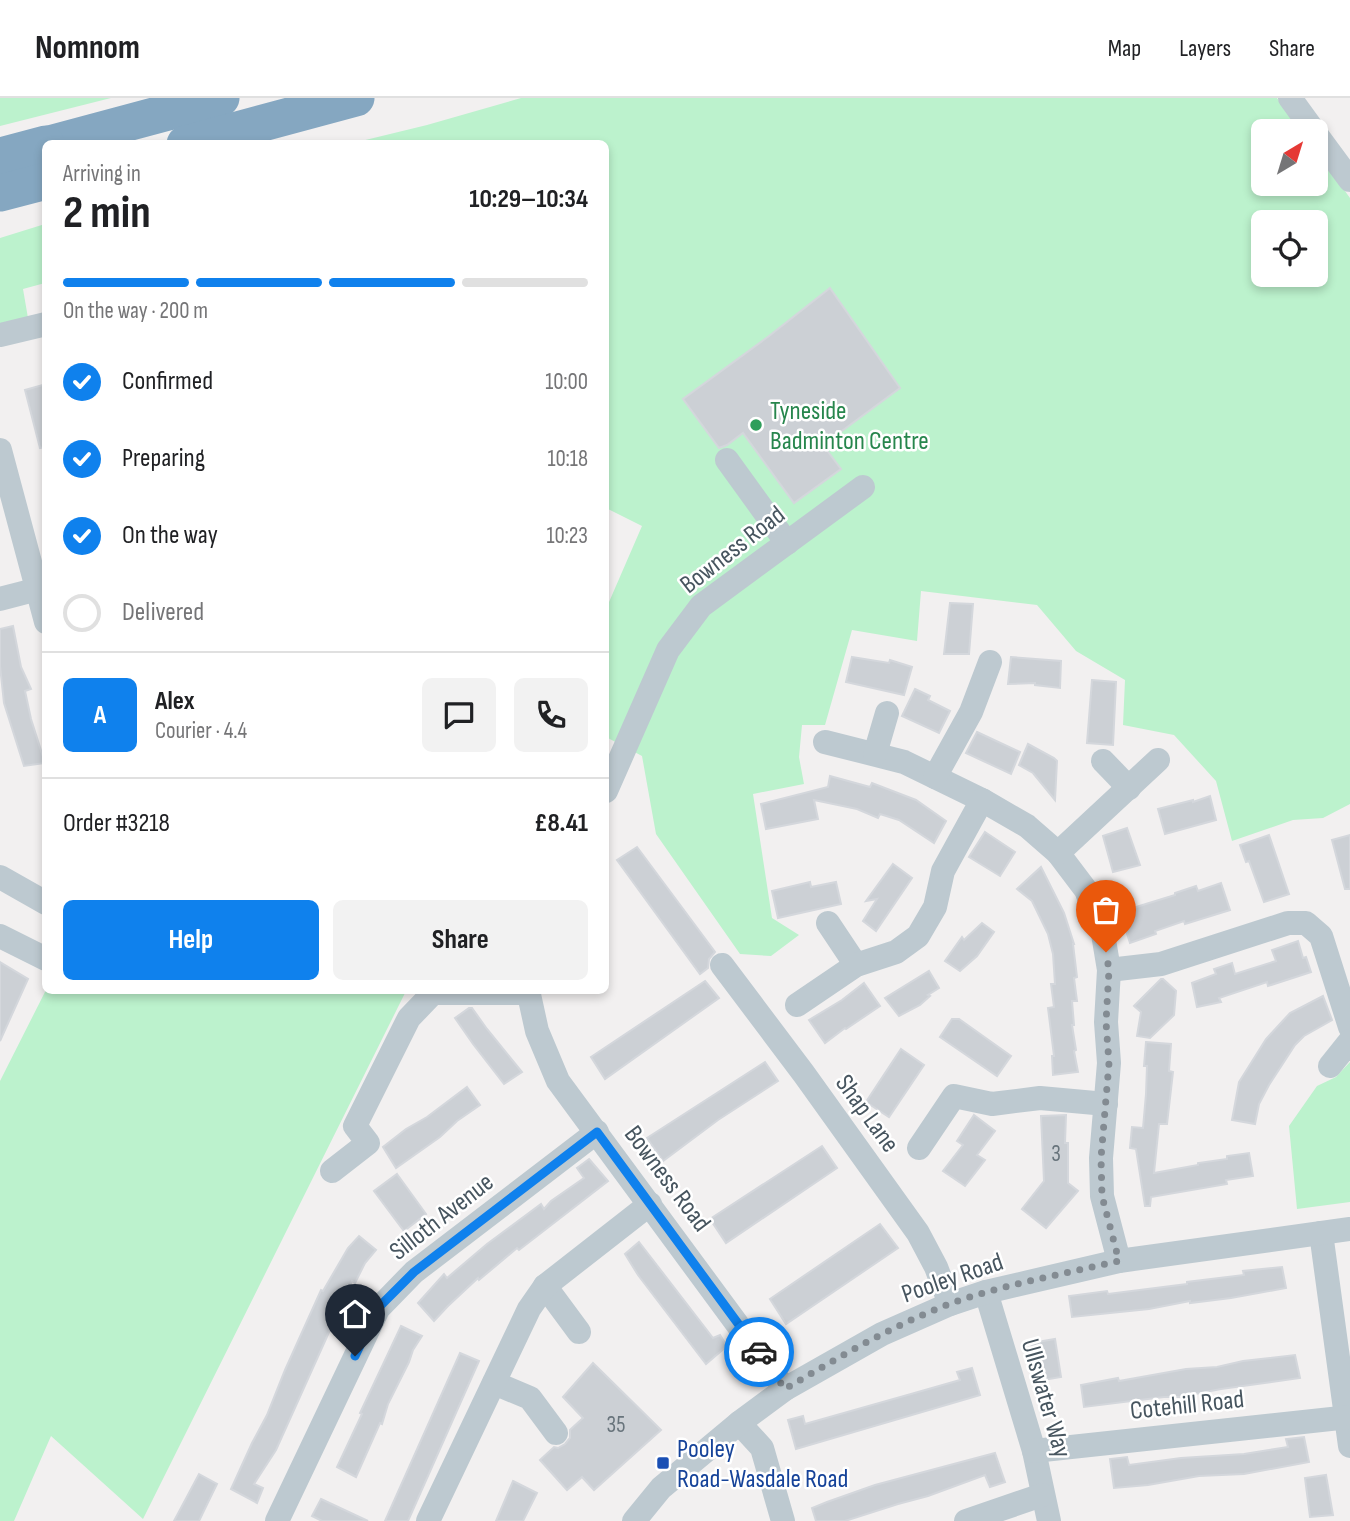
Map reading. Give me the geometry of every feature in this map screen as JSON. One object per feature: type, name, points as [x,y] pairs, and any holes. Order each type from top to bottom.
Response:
[{"type":"highway","points":[[62,140],[221,98]]},
{"type":"highway","points":[[200,140],[356,98]]},
{"type":"highway","points":[[0,156],[42,145]]},
{"type":"highway","points":[[0,193],[42,182]]},
{"type":"street","points":[[1290,98],[1305,119]]},
{"type":"street","points":[[1328,150],[1350,180]]},
{"type":"street","points":[[0,335],[42,325]]},
{"type":"street","points":[[0,450],[41,588],[0,599]]},
{"type":"street","points":[[727,460],[787,543]]},
{"type":"street","name":"Bowness Road","points":[[609,784],[668,649],[701,606],[863,487]]},
{"type":"street","points":[[935,777],[971,712],[990,662]]},
{"type":"street","points":[[875,754],[887,713]]},
{"type":"street","points":[[825,742],[904,762],[1027,825],[1058,853],[1086,890],[1103,934],[1109,970],[1106,1022],[1109,1063],[1101,1158],[1102,1196],[1119,1261]]},
{"type":"street","points":[[1058,853],[1158,760]]},
{"type":"street","points":[[1103,761],[1129,788]]},
{"type":"street","points":[[797,1005],[856,965],[896,952],[918,936],[936,907],[943,871],[982,800]]},
{"type":"street","points":[[0,877],[42,900]]},
{"type":"street","points":[[828,923],[856,965]]},
{"type":"street","points":[[1109,970],[1161,964],[1288,923],[1306,923],[1321,936],[1350,1027]]},
{"type":"street","points":[[0,936],[42,957]]},
{"type":"street","name":"Shap Lane","points":[[722,965],[918,1233],[936,1267],[950,1304]]},
{"type":"street","points":[[332,1171],[368,1143],[355,1126],[409,1017],[432,994]]},
{"type":"street","name":"Bowness Road","points":[[528,994],[537,1031],[558,1081],[785,1389]]},
{"type":"street","points":[[1330,1066],[1350,1041]]},
{"type":"street","points":[[919,1148],[954,1096],[992,1104],[1040,1098],[1106,1104]]},
{"type":"street","name":"Silloth Avenue","points":[[277,1521],[378,1308],[414,1272],[597,1132]]},
{"type":"street","points":[[428,1521],[528,1309],[545,1286],[650,1204]]},
{"type":"street","name":"Pooley Road","points":[[634,1521],[662,1488],[739,1423],[785,1389],[882,1334],[950,1304],[1119,1261],[1350,1228]]},
{"type":"street","points":[[1321,1233],[1350,1446]]},
{"type":"street","points":[[545,1286],[579,1332]]},
{"type":"street","name":"Ullswater Way","points":[[986,1293],[1034,1451],[1049,1521]]},
{"type":"street","points":[[494,1383],[530,1398],[556,1433]]},
{"type":"street","name":"Cotehill Road","points":[[1034,1451],[1348,1417]]},
{"type":"street","points":[[739,1423],[762,1448],[783,1521]]},
{"type":"street","points":[[966,1521],[1042,1495]]},
{"type":"green space","points":[[0,98],[111,98],[0,126]]},
{"type":"green space","points":[[521,98],[1277,98],[1293,119],[1251,119],[1251,196],[1328,196],[1328,168],[1350,198],[1350,804],[1323,818],[1293,820],[1232,841],[1216,781],[1174,735],[1123,725],[1125,680],[1076,651],[1037,605],[921,591],[917,641],[852,630],[825,725],[802,725],[799,757],[804,784],[753,794],[772,918],[799,935],[771,956],[740,954],[656,834],[642,756],[609,739],[609,602],[642,526],[609,510],[609,140],[365,140]]},
{"type":"green space","points":[[42,225],[42,284],[23,289],[28,318],[0,325],[0,238]]},
{"type":"green space","points":[[44,994],[405,994],[143,1519],[51,1436],[14,1521],[0,1521],[0,1081]]},
{"type":"green space","points":[[1350,1062],[1350,1202],[1297,1209],[1289,1126],[1317,1086],[1336,1077]]},
{"type":"building","points":[[830,288],[900,388],[823,445],[841,469],[794,503],[743,433],[719,448],[683,399]]},
{"type":"building","points":[[42,385],[42,448],[40,448],[25,390]]},
{"type":"building","points":[[950,603],[973,604],[969,654],[944,654]]},
{"type":"building","points":[[13,626],[21,667],[31,689],[25,691],[42,754],[42,763],[24,766],[4,703],[0,629]]},
{"type":"building","points":[[852,657],[889,663],[890,660],[912,667],[904,695],[846,682]]},
{"type":"building","points":[[1011,657],[1061,661],[1060,688],[1035,683],[1008,684]]},
{"type":"building","points":[[1092,680],[1116,682],[1113,745],[1087,743]]},
{"type":"building","points":[[915,689],[930,696],[928,700],[950,711],[939,733],[902,716]]},
{"type":"building","points":[[977,732],[1020,752],[1011,774],[966,753]]},
{"type":"building","points":[[1028,744],[1057,761],[1055,800],[1033,773],[1019,765]]},
{"type":"building","points":[[830,776],[870,787],[872,783],[916,800],[946,821],[934,843],[899,820],[880,814],[878,818],[857,809],[814,800],[818,819],[766,829],[761,804],[828,787]]},
{"type":"building","points":[[1210,796],[1216,820],[1165,834],[1158,809]]},
{"type":"building","points":[[1127,828],[1140,865],[1113,872],[1103,836]]},
{"type":"building","points":[[985,832],[1015,852],[1000,876],[969,857]]},
{"type":"building","points":[[1269,835],[1289,894],[1264,902],[1240,845]]},
{"type":"building","points":[[1350,835],[1350,889],[1345,889],[1332,840]]},
{"type":"building","points":[[637,847],[715,952],[709,959],[708,968],[700,974],[617,860]]},
{"type":"building","points":[[893,864],[912,878],[876,931],[863,921],[877,899],[866,901]]},
{"type":"building","points":[[1041,867],[1064,913],[1074,944],[1077,977],[1074,978],[1077,1001],[1072,1001],[1072,1025],[1078,1072],[1053,1075],[1054,1056],[1048,1008],[1054,1007],[1051,984],[1055,984],[1053,954],[1048,934],[1032,901],[1017,889]]},
{"type":"building","points":[[810,882],[811,887],[836,882],[841,904],[778,918],[772,891]]},
{"type":"building","points":[[1221,883],[1230,910],[1185,924],[1184,921],[1130,943],[1120,912],[1196,886],[1198,891]]},
{"type":"building","points":[[982,923],[994,932],[977,956],[960,971],[945,961],[962,937],[964,940]]},
{"type":"building","points":[[1298,941],[1311,972],[1268,986],[1267,982],[1219,998],[1221,1002],[1197,1007],[1192,983],[1216,974],[1214,969],[1232,963],[1235,974],[1276,961],[1272,950]]},
{"type":"building","points":[[0,962],[28,979],[0,1041]]},
{"type":"building","points":[[929,971],[939,988],[928,995],[930,996],[920,1005],[899,1016],[885,998]]},
{"type":"building","points":[[1161,979],[1176,991],[1174,1015],[1150,1038],[1137,1036],[1141,1012],[1134,1006]]},
{"type":"building","points":[[705,981],[719,998],[605,1079],[591,1057]]},
{"type":"building","points":[[864,983],[880,1006],[825,1043],[809,1020]]},
{"type":"building","points":[[1323,996],[1332,1020],[1304,1036],[1295,1045],[1259,1104],[1255,1124],[1232,1120],[1239,1082],[1266,1039],[1290,1013]]},
{"type":"building","points":[[472,1008],[522,1072],[504,1084],[455,1018]]},
{"type":"building","points":[[952,1019],[959,1019],[1011,1056],[997,1076],[940,1037]]},
{"type":"building","points":[[1146,1042],[1171,1044],[1169,1071],[1173,1072],[1167,1124],[1159,1124],[1154,1173],[1249,1153],[1253,1176],[1226,1180],[1227,1184],[1151,1197],[1150,1206],[1145,1206],[1136,1149],[1130,1148],[1132,1127],[1143,1128]]},
{"type":"building","points":[[901,1049],[924,1065],[889,1117],[866,1102]]},
{"type":"building","points":[[765,1062],[778,1081],[718,1120],[663,1161],[647,1138]]},
{"type":"building","points":[[467,1087],[480,1105],[396,1168],[383,1147]]},
{"type":"building","points":[[974,1115],[995,1131],[977,1155],[985,1160],[965,1186],[943,1171],[963,1145],[957,1141]]},
{"type":"building","points":[[1066,1115],[1068,1183],[1078,1191],[1046,1228],[1022,1209],[1044,1181],[1041,1116]]},
{"type":"building","points":[[822,1146],[837,1168],[726,1243],[710,1219]]},
{"type":"building","points":[[589,1159],[608,1181],[519,1250],[517,1248],[479,1280],[478,1278],[434,1321],[418,1303],[444,1274],[447,1278],[541,1204],[544,1209],[584,1178],[577,1168]]},
{"type":"building","points":[[397,1174],[426,1214],[404,1231],[374,1191]]},
{"type":"building","points":[[880,1224],[898,1248],[786,1324],[770,1299]]},
{"type":"building","points":[[359,1236],[376,1250],[365,1263],[355,1283],[352,1281],[276,1450],[254,1484],[263,1488],[257,1503],[231,1489],[267,1415],[321,1290],[323,1291],[348,1248]]},
{"type":"building","points":[[639,1242],[713,1338],[720,1335],[727,1346],[706,1364],[625,1254]]},
{"type":"building","points":[[1282,1267],[1286,1288],[1231,1298],[1072,1317],[1069,1296],[1187,1284],[1244,1275],[1243,1271]]},
{"type":"building","points":[[401,1326],[422,1336],[413,1350],[356,1477],[337,1467]]},
{"type":"building","points":[[1055,1339],[1061,1377],[1037,1381],[1031,1343]]},
{"type":"building","points":[[460,1353],[479,1361],[408,1521],[385,1521]]},
{"type":"building","points":[[1295,1355],[1300,1378],[1221,1389],[1190,1397],[1164,1397],[1084,1407],[1081,1385]]},
{"type":"building","points":[[593,1363],[661,1430],[594,1490],[582,1477],[567,1490],[540,1460],[554,1447],[565,1444],[570,1438],[570,1430],[583,1418],[563,1397]]},
{"type":"building","points":[[972,1368],[980,1395],[796,1449],[788,1420],[803,1416],[805,1424],[960,1380],[957,1372]]},
{"type":"building","points":[[1304,1437],[1309,1462],[1244,1474],[1199,1476],[1114,1488],[1110,1459],[1127,1457],[1129,1465],[1244,1454],[1288,1447],[1286,1439]]},
{"type":"building","points":[[995,1453],[1005,1482],[990,1487],[985,1475],[928,1496],[845,1521],[816,1521],[812,1508],[827,1502],[875,1485]]},
{"type":"building","points":[[199,1474],[217,1484],[199,1521],[174,1521]]},
{"type":"building","points":[[1326,1475],[1333,1515],[1310,1517],[1305,1478]]},
{"type":"building","points":[[513,1481],[537,1493],[523,1521],[496,1521]]},
{"type":"building","points":[[321,1499],[368,1521],[322,1521],[312,1516]]},
{"type":"way so far","points":[[759,1352],[785,1389],[882,1334],[950,1304],[1119,1261],[1102,1196],[1101,1158],[1109,1063],[1106,1022],[1109,970],[1106,952]]},
{"type":"place","name":"Tyneside Badminton Centre","points":[[756,425]]},
{"type":"place","name":"Pooley Road-Wasdale Road","points":[[663,1463]]},
{"type":"route","points":[[355,1356],[378,1308],[414,1272],[597,1132],[759,1352]]}]
